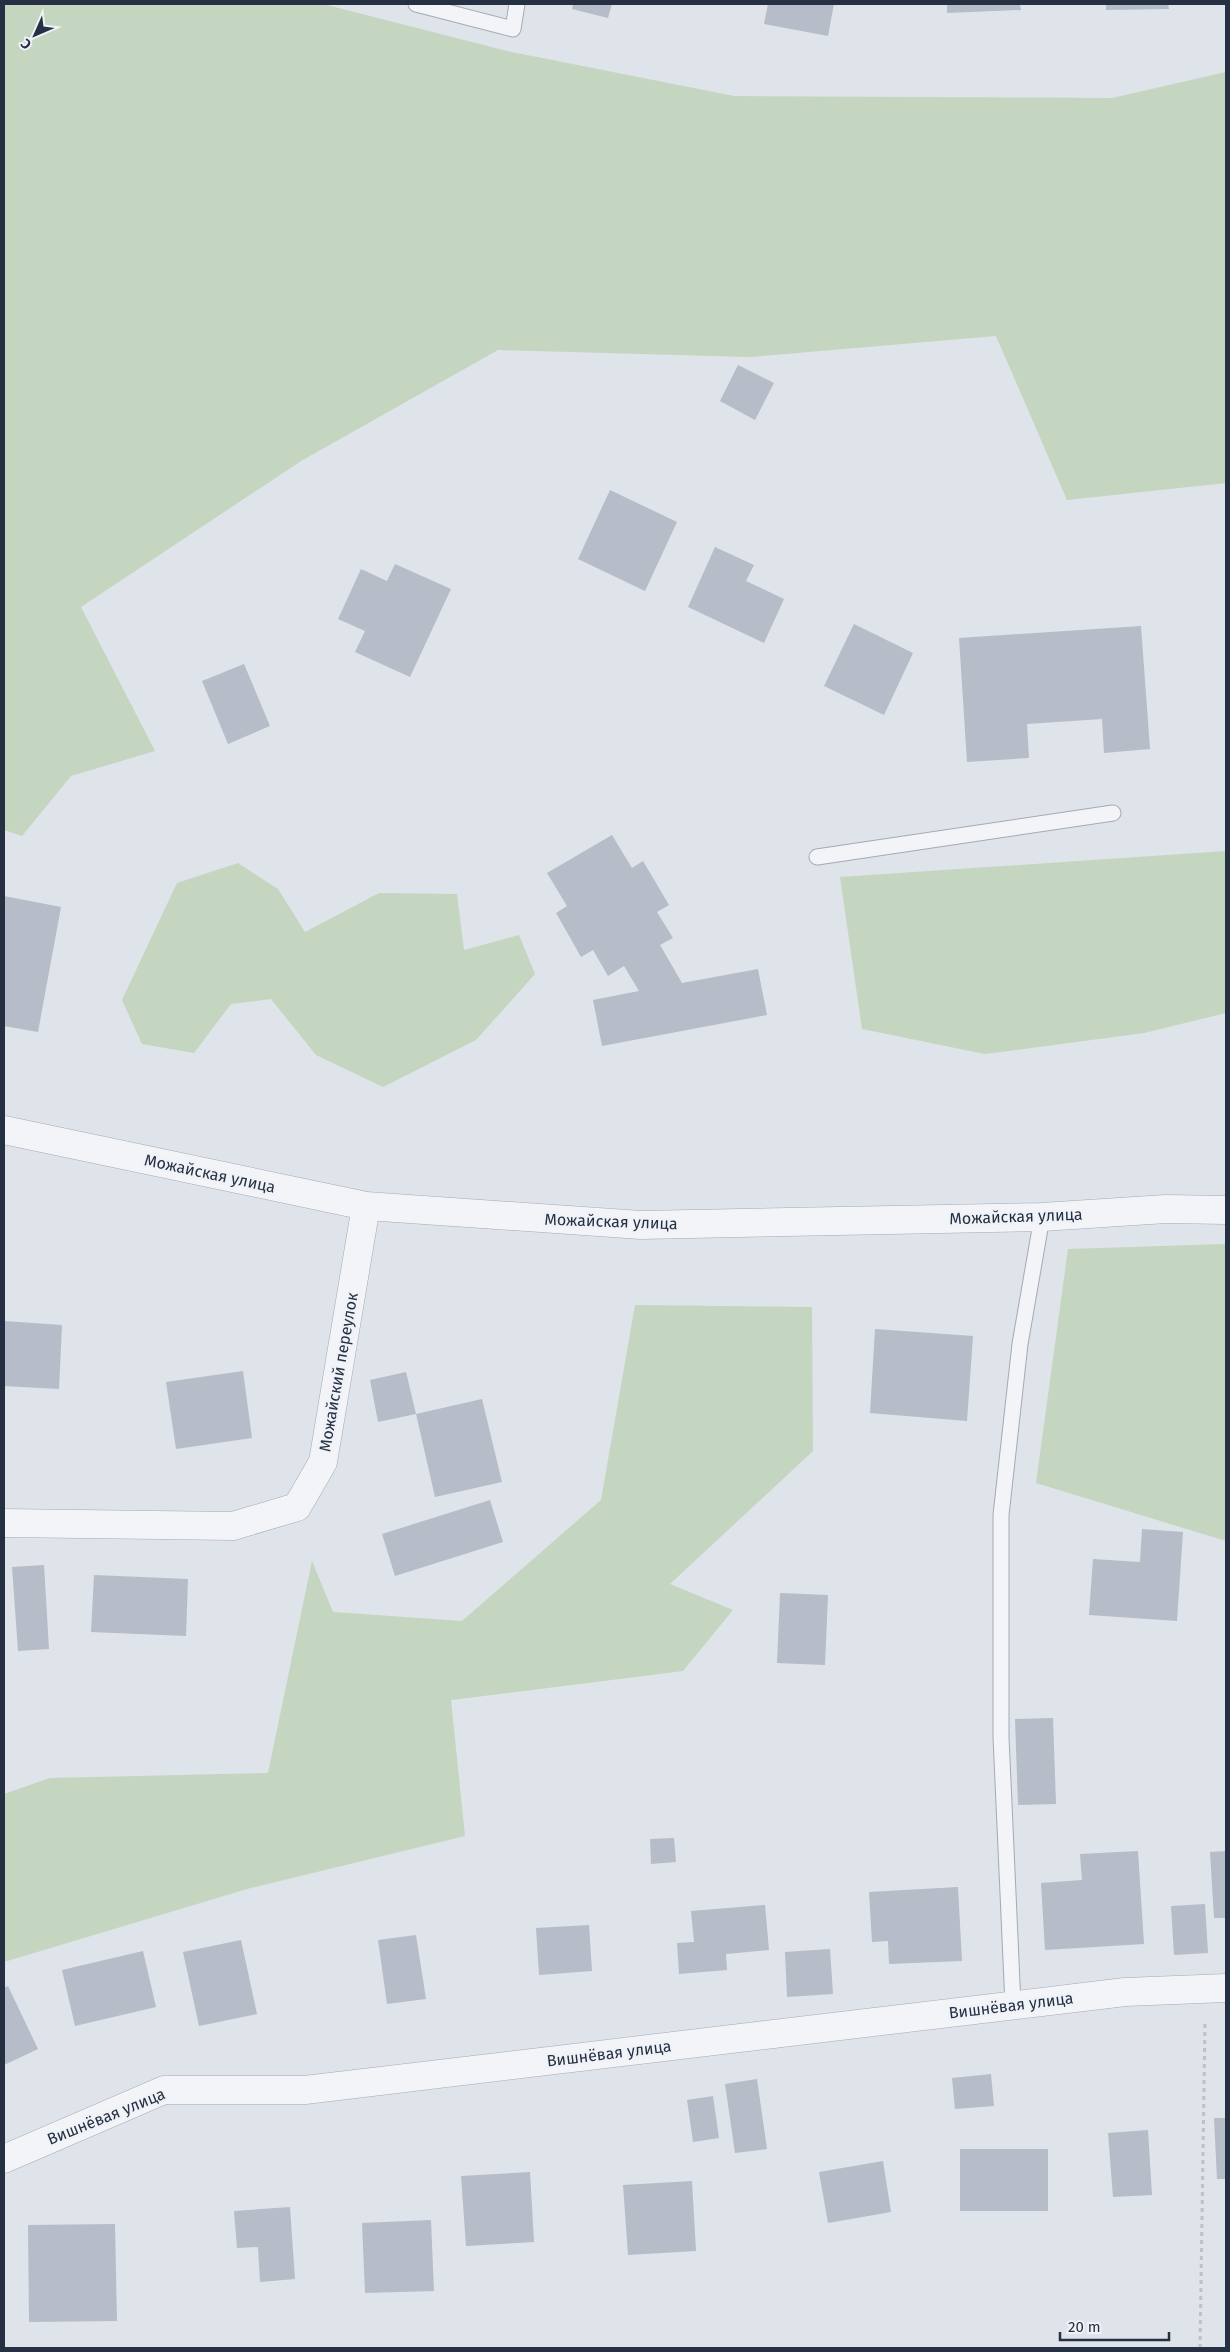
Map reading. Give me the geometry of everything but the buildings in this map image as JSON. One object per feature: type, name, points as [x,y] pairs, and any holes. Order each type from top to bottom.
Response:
[{"type":"street","name":"Можайская улица","points":[[4,1130],[366,1206],[641,1225],[1042,1217],[1166,1209],[1226,1210]]},
{"type":"street","name":"Можайский переулок","points":[[4,1523],[233,1526],[297,1507],[323,1462],[366,1206]]},
{"type":"street","name":"Вишнёвая улица","points":[[4,2159],[164,2090],[305,2090],[1125,1992],[1216,1988]]},
{"type":"lane","points":[[416,4],[513,29],[517,4]]},
{"type":"lane","points":[[817,857],[1113,813]]},
{"type":"lane","points":[[1013,2005],[1001,1737],[1002,1515],[1020,1344],[1042,1217]]},
{"type":"path","points":[[1200,2348],[1216,1988]]},
{"type":"green space","points":[[4,4],[323,4],[507,51],[734,96],[1112,98],[1226,72],[1226,483],[1067,500],[996,336],[750,357],[498,350],[301,461],[81,607],[155,751],[71,776],[22,836],[4,830]]},
{"type":"green space","points":[[1226,851],[1226,1013],[1144,1033],[985,1054],[862,1029],[840,877]]},
{"type":"green space","points":[[238,863],[278,889],[305,932],[379,893],[457,894],[464,950],[519,935],[535,974],[476,1040],[383,1087],[316,1055],[271,999],[231,1004],[194,1053],[142,1044],[122,1000],[177,883]]},
{"type":"green space","points":[[1226,1244],[1226,1541],[1036,1483],[1068,1249]]},
{"type":"green space","points":[[635,1305],[812,1307],[813,1451],[670,1584],[733,1610],[683,1671],[451,1700],[465,1836],[247,1889],[4,1962],[4,1794],[50,1778],[268,1773],[312,1561],[333,1612],[462,1621],[601,1500]]}]
